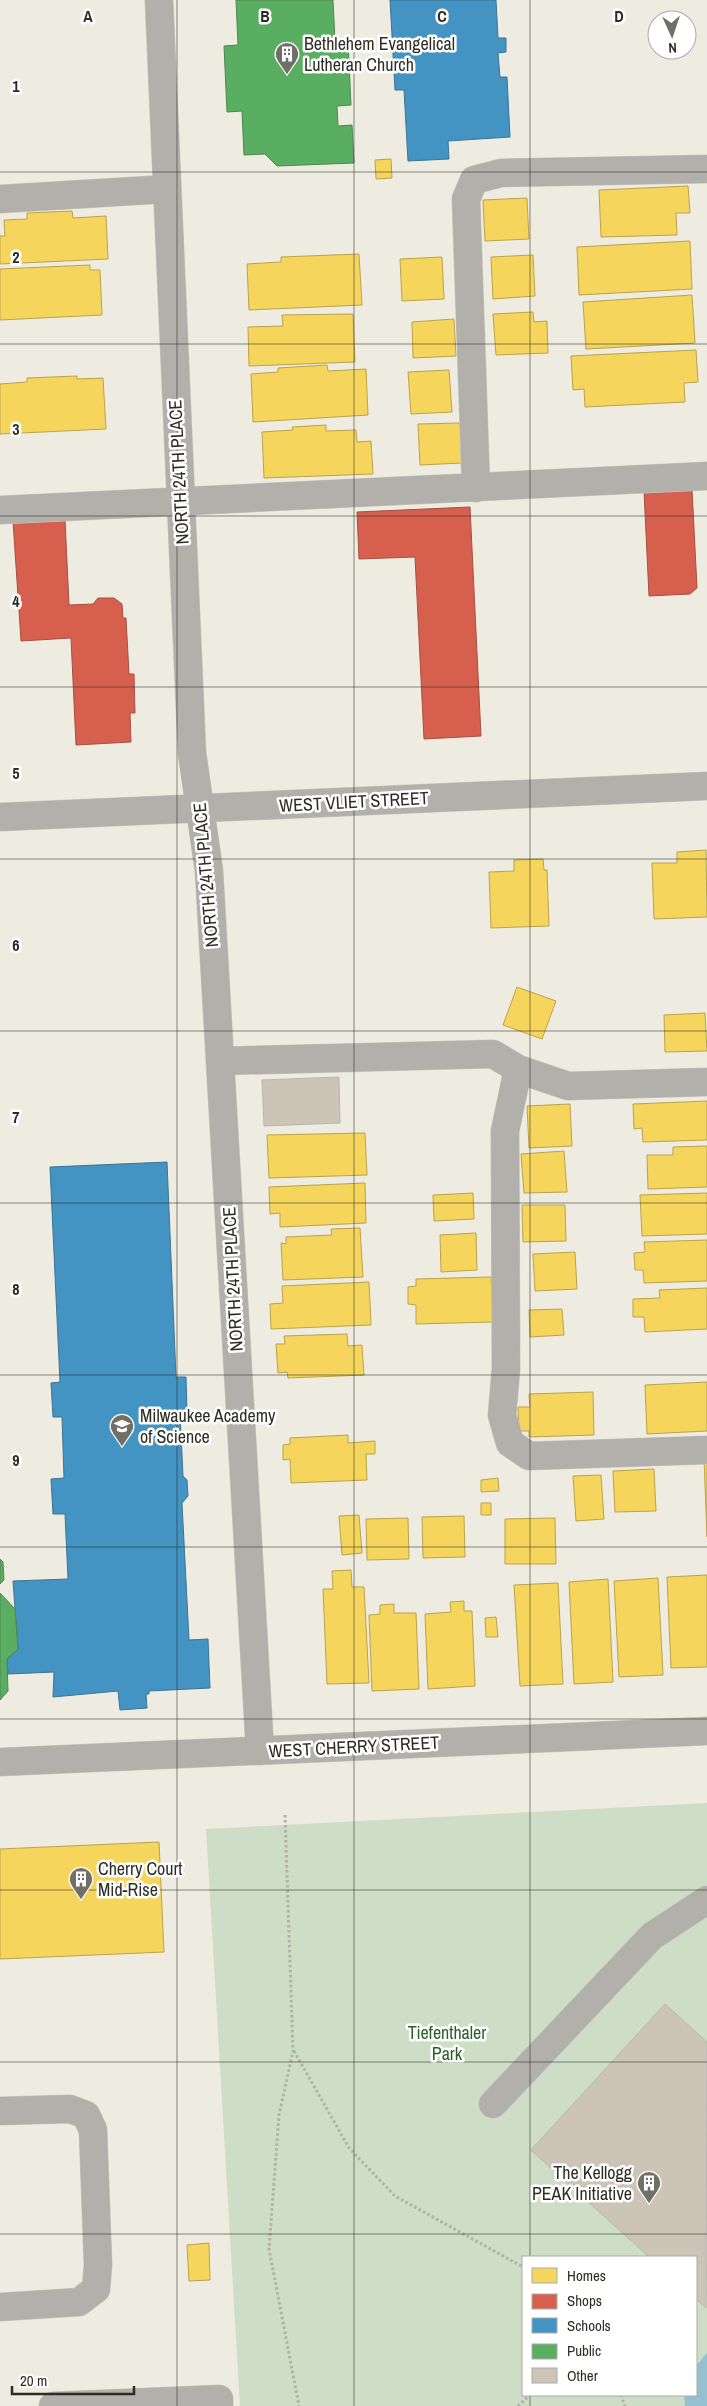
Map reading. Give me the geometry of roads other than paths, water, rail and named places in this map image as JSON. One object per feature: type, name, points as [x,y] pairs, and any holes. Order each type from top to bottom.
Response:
[{"type":"street","name":"NORTH 24TH PLACE","points":[[159,0],[192,753],[209,871],[260,1751]]},
{"type":"street","points":[[476,488],[466,198],[474,180],[501,173],[707,169]]},
{"type":"street","points":[[0,199],[167,189]]},
{"type":"street","points":[[0,510],[707,476]]},
{"type":"street","name":"WEST VLIET STREET","points":[[0,817],[707,786]]},
{"type":"street","points":[[220,1061],[493,1054],[518,1069],[568,1086],[707,1082]]},
{"type":"street","points":[[518,1069],[505,1130],[506,1369],[502,1415],[510,1442],[529,1456],[707,1450]]},
{"type":"street","name":"WEST CHERRY STREET","points":[[0,1762],[707,1731]]},
{"type":"street","points":[[493,2104],[652,1936],[707,1900]]},
{"type":"street","points":[[0,2111],[70,2109],[86,2114],[93,2130],[98,2265],[96,2289],[78,2302],[0,2307]]},
{"type":"street","points":[[53,2406],[219,2399],[219,2406]]},
{"type":"water","points":[[707,2353],[707,2406],[685,2406],[684,2396],[697,2396],[697,2365]]},
{"type":"place","name":"Bethlehem Evangelical Lutheran Church","points":[[287,75]]},
{"type":"place","name":"Milwaukee Academy of Science","points":[[122,1447]]},
{"type":"place","name":"Cherry Court Mid-Rise","points":[[81,1900]]},
{"type":"place","name":"The Kellogg PEAK Initiative","points":[[649,2204]]},
{"type":"park label","name":"Tiefenthaler Park","points":[[447,2043]]}]
